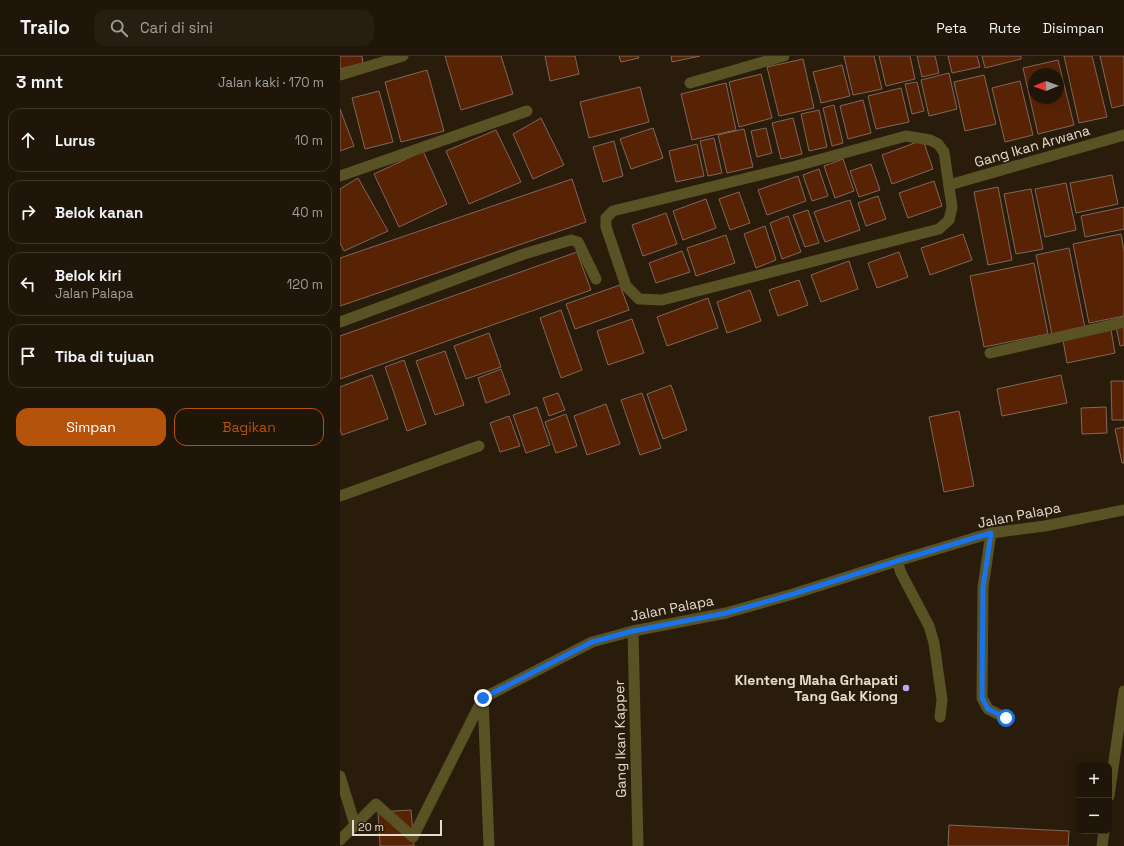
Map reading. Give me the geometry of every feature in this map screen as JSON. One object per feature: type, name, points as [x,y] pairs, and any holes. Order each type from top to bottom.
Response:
[{"type":"street","points":[[340,75],[403,56]]},
{"type":"street","points":[[690,83],[784,56]]},
{"type":"street","points":[[340,176],[527,111]]},
{"type":"street","name":"Gang Ikan Arwana","points":[[949,185],[1124,135]]},
{"type":"street","points":[[906,136],[930,140],[938,144],[944,152],[949,185],[952,208],[949,220],[939,229],[662,300],[639,299],[626,286],[606,228],[606,218],[613,211],[796,166],[906,136]]},
{"type":"street","points":[[340,322],[524,254],[571,240],[578,242],[596,279]]},
{"type":"street","points":[[990,353],[1124,322]]},
{"type":"street","points":[[340,496],[479,446]]},
{"type":"street","name":"Jalan Palapa","points":[[483,698],[592,642],[633,631],[726,613],[991,533],[1045,526],[1124,510]]},
{"type":"street","points":[[991,533],[983,587],[982,698],[988,709],[1006,718]]},
{"type":"street","points":[[897,561],[901,573],[929,626],[934,644],[942,700],[940,717]]},
{"type":"street","name":"Gang Ikan Kapper","points":[[633,631],[638,846]]},
{"type":"street","points":[[1112,775],[1124,691]]},
{"type":"street","points":[[340,840],[376,804],[413,841],[483,698]]},
{"type":"street","points":[[483,698],[490,846]]},
{"type":"street","points":[[340,776],[355,825]]},
{"type":"street","points":[[1102,846],[1104,834]]},
{"type":"building","points":[[340,56],[362,56],[363,63],[340,69]]},
{"type":"building","points":[[445,56],[501,56],[513,94],[461,110]]},
{"type":"building","points":[[545,56],[575,56],[579,74],[550,81]]},
{"type":"building","points":[[619,56],[638,56],[639,58],[621,62]]},
{"type":"building","points":[[671,56],[700,56],[672,62]]},
{"type":"building","points":[[844,56],[874,56],[882,89],[853,95]]},
{"type":"building","points":[[879,56],[910,56],[915,79],[886,86]]},
{"type":"building","points":[[917,56],[935,56],[939,73],[922,77]]},
{"type":"building","points":[[948,56],[977,56],[980,67],[952,73]]},
{"type":"building","points":[[982,56],[1021,56],[1021,59],[985,68]]},
{"type":"building","points":[[1064,56],[1092,56],[1107,117],[1079,123]]},
{"type":"building","points":[[1100,56],[1124,56],[1124,105],[1112,108]]},
{"type":"building","points":[[803,59],[814,108],[779,116],[767,67]]},
{"type":"building","points":[[1058,60],[1060,68],[1028,68],[1028,90],[1023,68]]},
{"type":"building","points":[[842,65],[850,96],[821,103],[813,72]]},
{"type":"building","points":[[427,70],[444,131],[401,142],[385,82]]},
{"type":"building","points":[[949,73],[957,109],[929,116],[921,80]]},
{"type":"building","points":[[761,74],[772,118],[739,127],[729,82]]},
{"type":"building","points":[[984,75],[996,124],[965,131],[954,82]]},
{"type":"building","points":[[1020,81],[1033,135],[1005,142],[992,88]]},
{"type":"building","points":[[917,82],[924,111],[912,114],[905,84]]},
{"type":"building","points":[[726,83],[736,130],[692,140],[681,94]]},
{"type":"building","points":[[1064,84],[1074,125],[1038,134],[1031,104],[1064,104]]},
{"type":"building","points":[[640,87],[649,122],[589,138],[580,102]]},
{"type":"building","points":[[901,88],[909,122],[876,129],[868,96]]},
{"type":"building","points":[[379,91],[393,142],[365,149],[352,98]]},
{"type":"building","points":[[863,100],[871,133],[848,139],[840,106]]},
{"type":"building","points":[[834,105],[843,143],[832,146],[823,108]]},
{"type":"building","points":[[340,109],[354,146],[340,151]]},
{"type":"building","points":[[819,110],[827,147],[809,151],[801,114]]},
{"type":"building","points":[[541,118],[564,165],[533,179],[513,134]]},
{"type":"building","points":[[793,118],[802,154],[781,159],[772,123]]},
{"type":"building","points":[[653,128],[663,158],[631,169],[620,139]]},
{"type":"building","points":[[766,128],[772,153],[757,157],[751,131]]},
{"type":"building","points":[[744,129],[753,167],[727,173],[718,135]]},
{"type":"building","points":[[496,130],[521,182],[469,204],[446,151]]},
{"type":"building","points":[[714,138],[722,173],[708,176],[700,141]]},
{"type":"building","points":[[923,140],[933,169],[892,184],[882,155]]},
{"type":"building","points":[[614,141],[623,176],[603,182],[593,147]]},
{"type":"building","points":[[697,144],[704,176],[676,182],[669,151]]},
{"type":"building","points":[[423,151],[447,204],[399,227],[374,174]]},
{"type":"building","points":[[843,159],[854,191],[835,198],[824,166]]},
{"type":"building","points":[[871,164],[880,190],[859,197],[850,171]]},
{"type":"building","points":[[819,169],[828,196],[812,201],[803,175]]},
{"type":"building","points":[[1112,175],[1118,204],[1076,213],[1070,183]]},
{"type":"building","points":[[798,176],[806,201],[767,215],[758,190]]},
{"type":"building","points":[[358,178],[388,231],[344,251],[340,243],[340,189]]},
{"type":"building","points":[[572,179],[586,222],[340,306],[340,258]]},
{"type":"building","points":[[934,181],[942,206],[908,218],[899,193]]},
{"type":"building","points":[[1066,183],[1076,230],[1045,237],[1035,189]]},
{"type":"building","points":[[998,187],[1012,260],[988,265],[974,192]]},
{"type":"building","points":[[1031,189],[1043,249],[1016,254],[1004,194]]},
{"type":"building","points":[[739,192],[750,223],[730,230],[719,199]]},
{"type":"building","points":[[878,196],[886,219],[866,226],[858,203]]},
{"type":"building","points":[[706,199],[716,228],[683,240],[673,211]]},
{"type":"building","points":[[850,200],[860,230],[825,242],[814,212]]},
{"type":"building","points":[[1124,207],[1124,229],[1085,237],[1081,216]]},
{"type":"building","points":[[808,210],[819,243],[805,247],[793,215]]},
{"type":"building","points":[[666,213],[677,244],[643,256],[632,225]]},
{"type":"building","points":[[788,216],[801,252],[782,259],[770,223]]},
{"type":"building","points":[[765,226],[776,260],[756,268],[744,234]]},
{"type":"building","points":[[963,234],[972,260],[930,275],[921,248]]},
{"type":"building","points":[[1121,234],[1124,251],[1124,316],[1089,323],[1073,244]]},
{"type":"building","points":[[726,235],[735,263],[696,276],[687,248]]},
{"type":"building","points":[[1069,248],[1085,328],[1052,335],[1036,255]]},
{"type":"building","points":[[682,251],[690,272],[656,283],[649,263]]},
{"type":"building","points":[[577,252],[591,290],[340,379],[340,336]]},
{"type":"building","points":[[899,252],[908,277],[877,288],[868,263]]},
{"type":"building","points":[[849,261],[858,289],[821,302],[811,275]]},
{"type":"building","points":[[1034,263],[1048,334],[984,347],[970,276]]},
{"type":"building","points":[[799,280],[808,305],[778,316],[769,290]]},
{"type":"building","points":[[620,285],[629,310],[575,329],[566,304]]},
{"type":"building","points":[[750,290],[761,321],[727,333],[717,302]]},
{"type":"building","points":[[708,298],[718,328],[667,346],[657,317]]},
{"type":"building","points":[[561,310],[582,370],[561,378],[540,318]]},
{"type":"building","points":[[632,319],[644,353],[608,365],[597,331]]},
{"type":"building","points":[[1124,324],[1124,345],[1120,346],[1116,326]]},
{"type":"building","points":[[1111,330],[1115,353],[1067,363],[1063,340]]},
{"type":"building","points":[[489,333],[501,367],[466,379],[454,346]]},
{"type":"building","points":[[445,351],[464,405],[435,415],[416,361]]},
{"type":"building","points":[[404,360],[426,424],[407,431],[385,367]]},
{"type":"building","points":[[501,369],[510,394],[486,403],[478,378]]},
{"type":"building","points":[[372,375],[388,419],[342,435],[340,430],[340,387]]},
{"type":"building","points":[[1061,375],[1067,403],[1002,416],[997,389]]},
{"type":"building","points":[[1111,381],[1124,381],[1124,420],[1112,420]]},
{"type":"building","points":[[671,385],[687,430],[663,439],[647,394]]},
{"type":"building","points":[[558,393],[565,410],[549,416],[543,398]]},
{"type":"building","points":[[642,393],[661,448],[640,455],[621,400]]},
{"type":"building","points":[[606,404],[620,444],[587,455],[574,416]]},
{"type":"building","points":[[537,407],[550,445],[526,453],[513,415]]},
{"type":"building","points":[[1106,407],[1107,433],[1082,434],[1081,408]]},
{"type":"building","points":[[959,411],[974,486],[944,492],[929,417]]},
{"type":"building","points":[[566,414],[577,446],[556,453],[545,422]]},
{"type":"building","points":[[509,416],[520,446],[500,452],[490,423]]},
{"type":"building","points":[[1124,427],[1124,463],[1122,463],[1115,429]]},
{"type":"building","points":[[411,810],[414,846],[380,846],[378,812]]},
{"type":"building","points":[[949,825],[1069,831],[1068,846],[948,846]]},
{"type":"place","name":"Klenteng Maha Grhapati Tang Gak Kiong","points":[[906,688]]},
{"type":"route","points":[[483,698],[592,642],[633,631],[726,613],[991,533],[983,587],[982,698],[988,709],[1006,718]]}]
